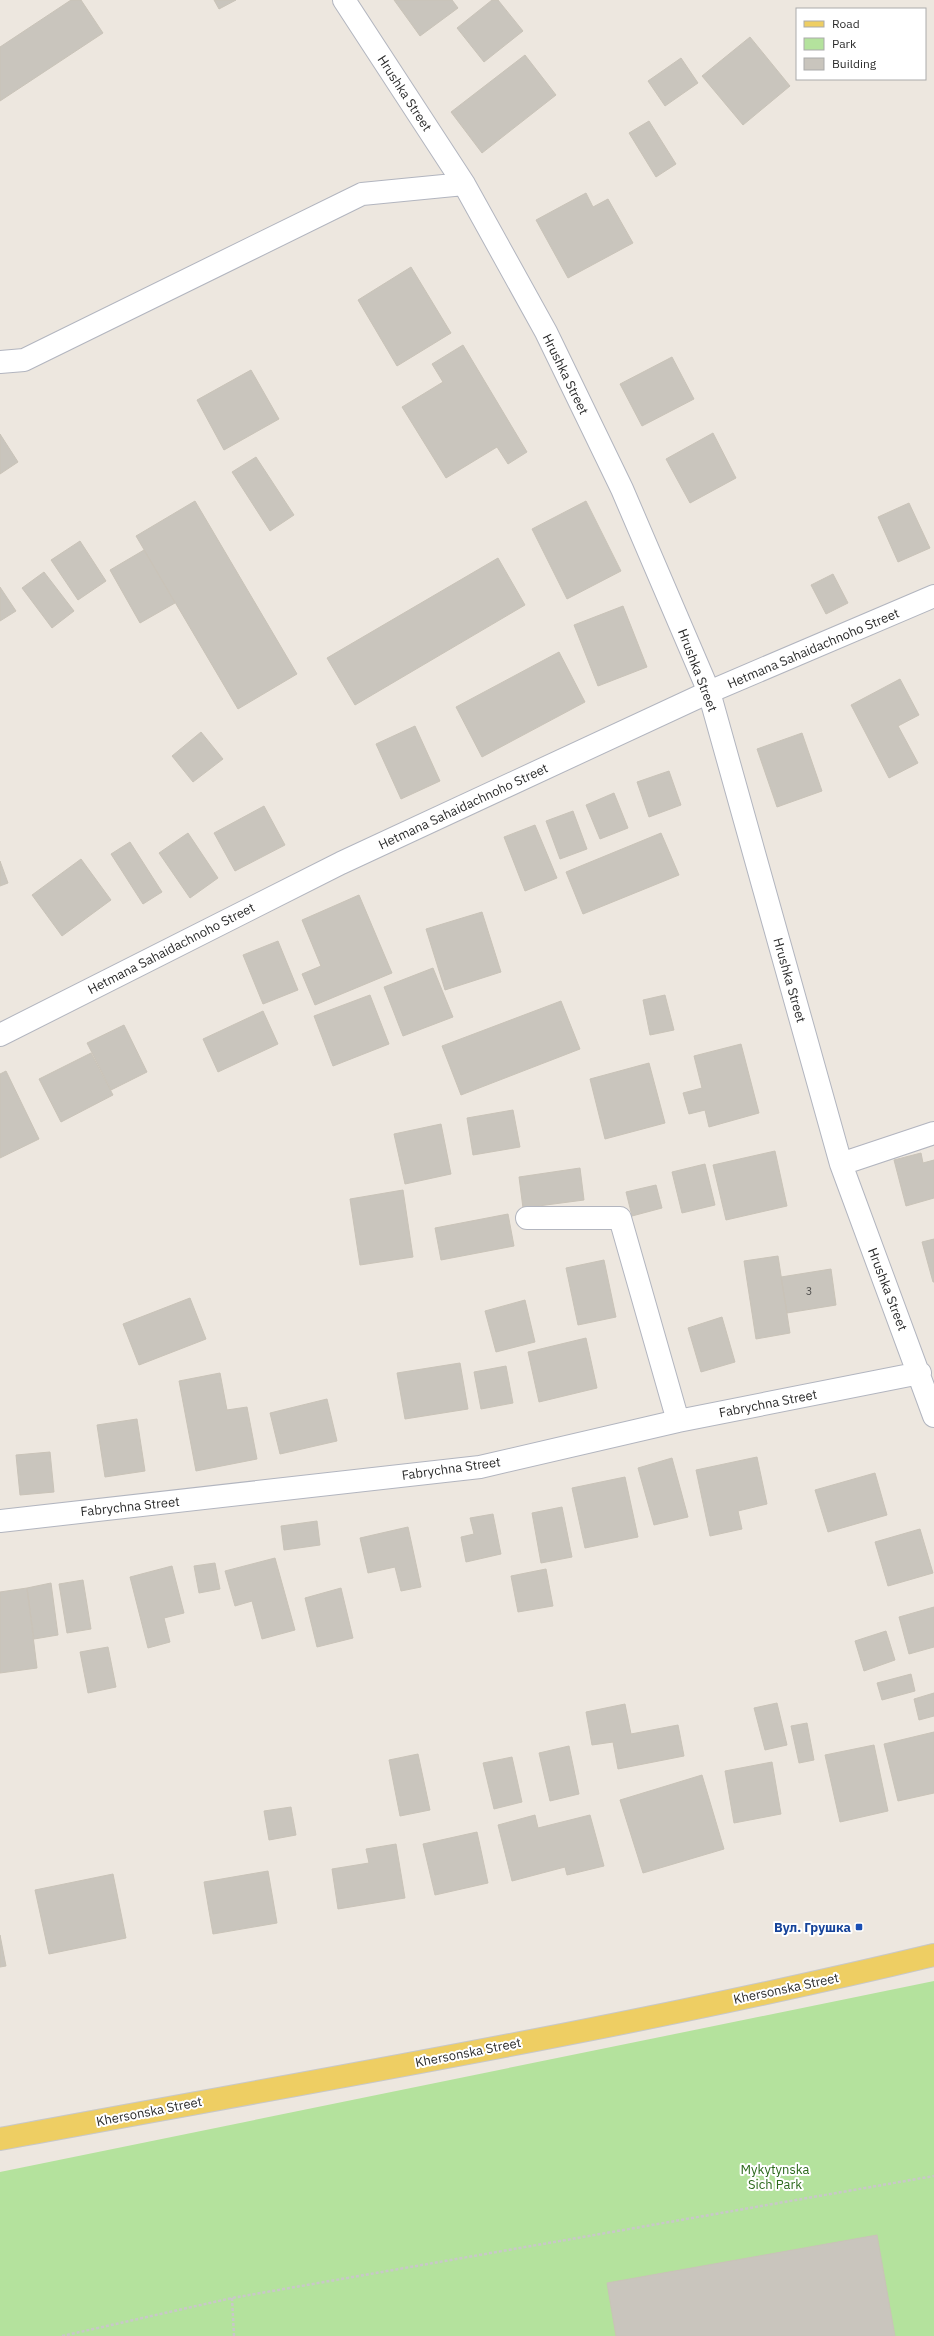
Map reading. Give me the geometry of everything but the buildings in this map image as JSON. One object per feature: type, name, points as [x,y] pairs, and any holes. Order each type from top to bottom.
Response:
[{"type":"main road","name":"Khersonska Street","points":[[0,2139],[565,2034],[858,1973],[934,1955]]},
{"type":"street","name":"Hrushka Street","points":[[344,0],[464,184],[546,332],[619,482],[709,692],[841,1164],[920,1374],[934,1416]]},
{"type":"street","points":[[0,362],[24,360],[362,194],[464,184]]},
{"type":"street","name":"Hetmana Sahaidachnoho Street","points":[[0,1035],[341,863],[709,692],[934,596]]},
{"type":"street","points":[[841,1164],[934,1133]]},
{"type":"street","points":[[527,1218],[620,1218],[678,1421]]},
{"type":"street","name":"Fabrychna Street","points":[[0,1521],[480,1467],[678,1421],[920,1374]]},
{"type":"path","points":[[62,2336],[232,2298],[934,2176]]},
{"type":"path","points":[[232,2298],[234,2336]]},
{"type":"green space","name":"Mykytynska Sich Park","points":[[934,1981],[934,2336],[0,2336],[0,2172]]},
{"type":"place","name":"Вул. Грушка","points":[[859,1927]]}]
